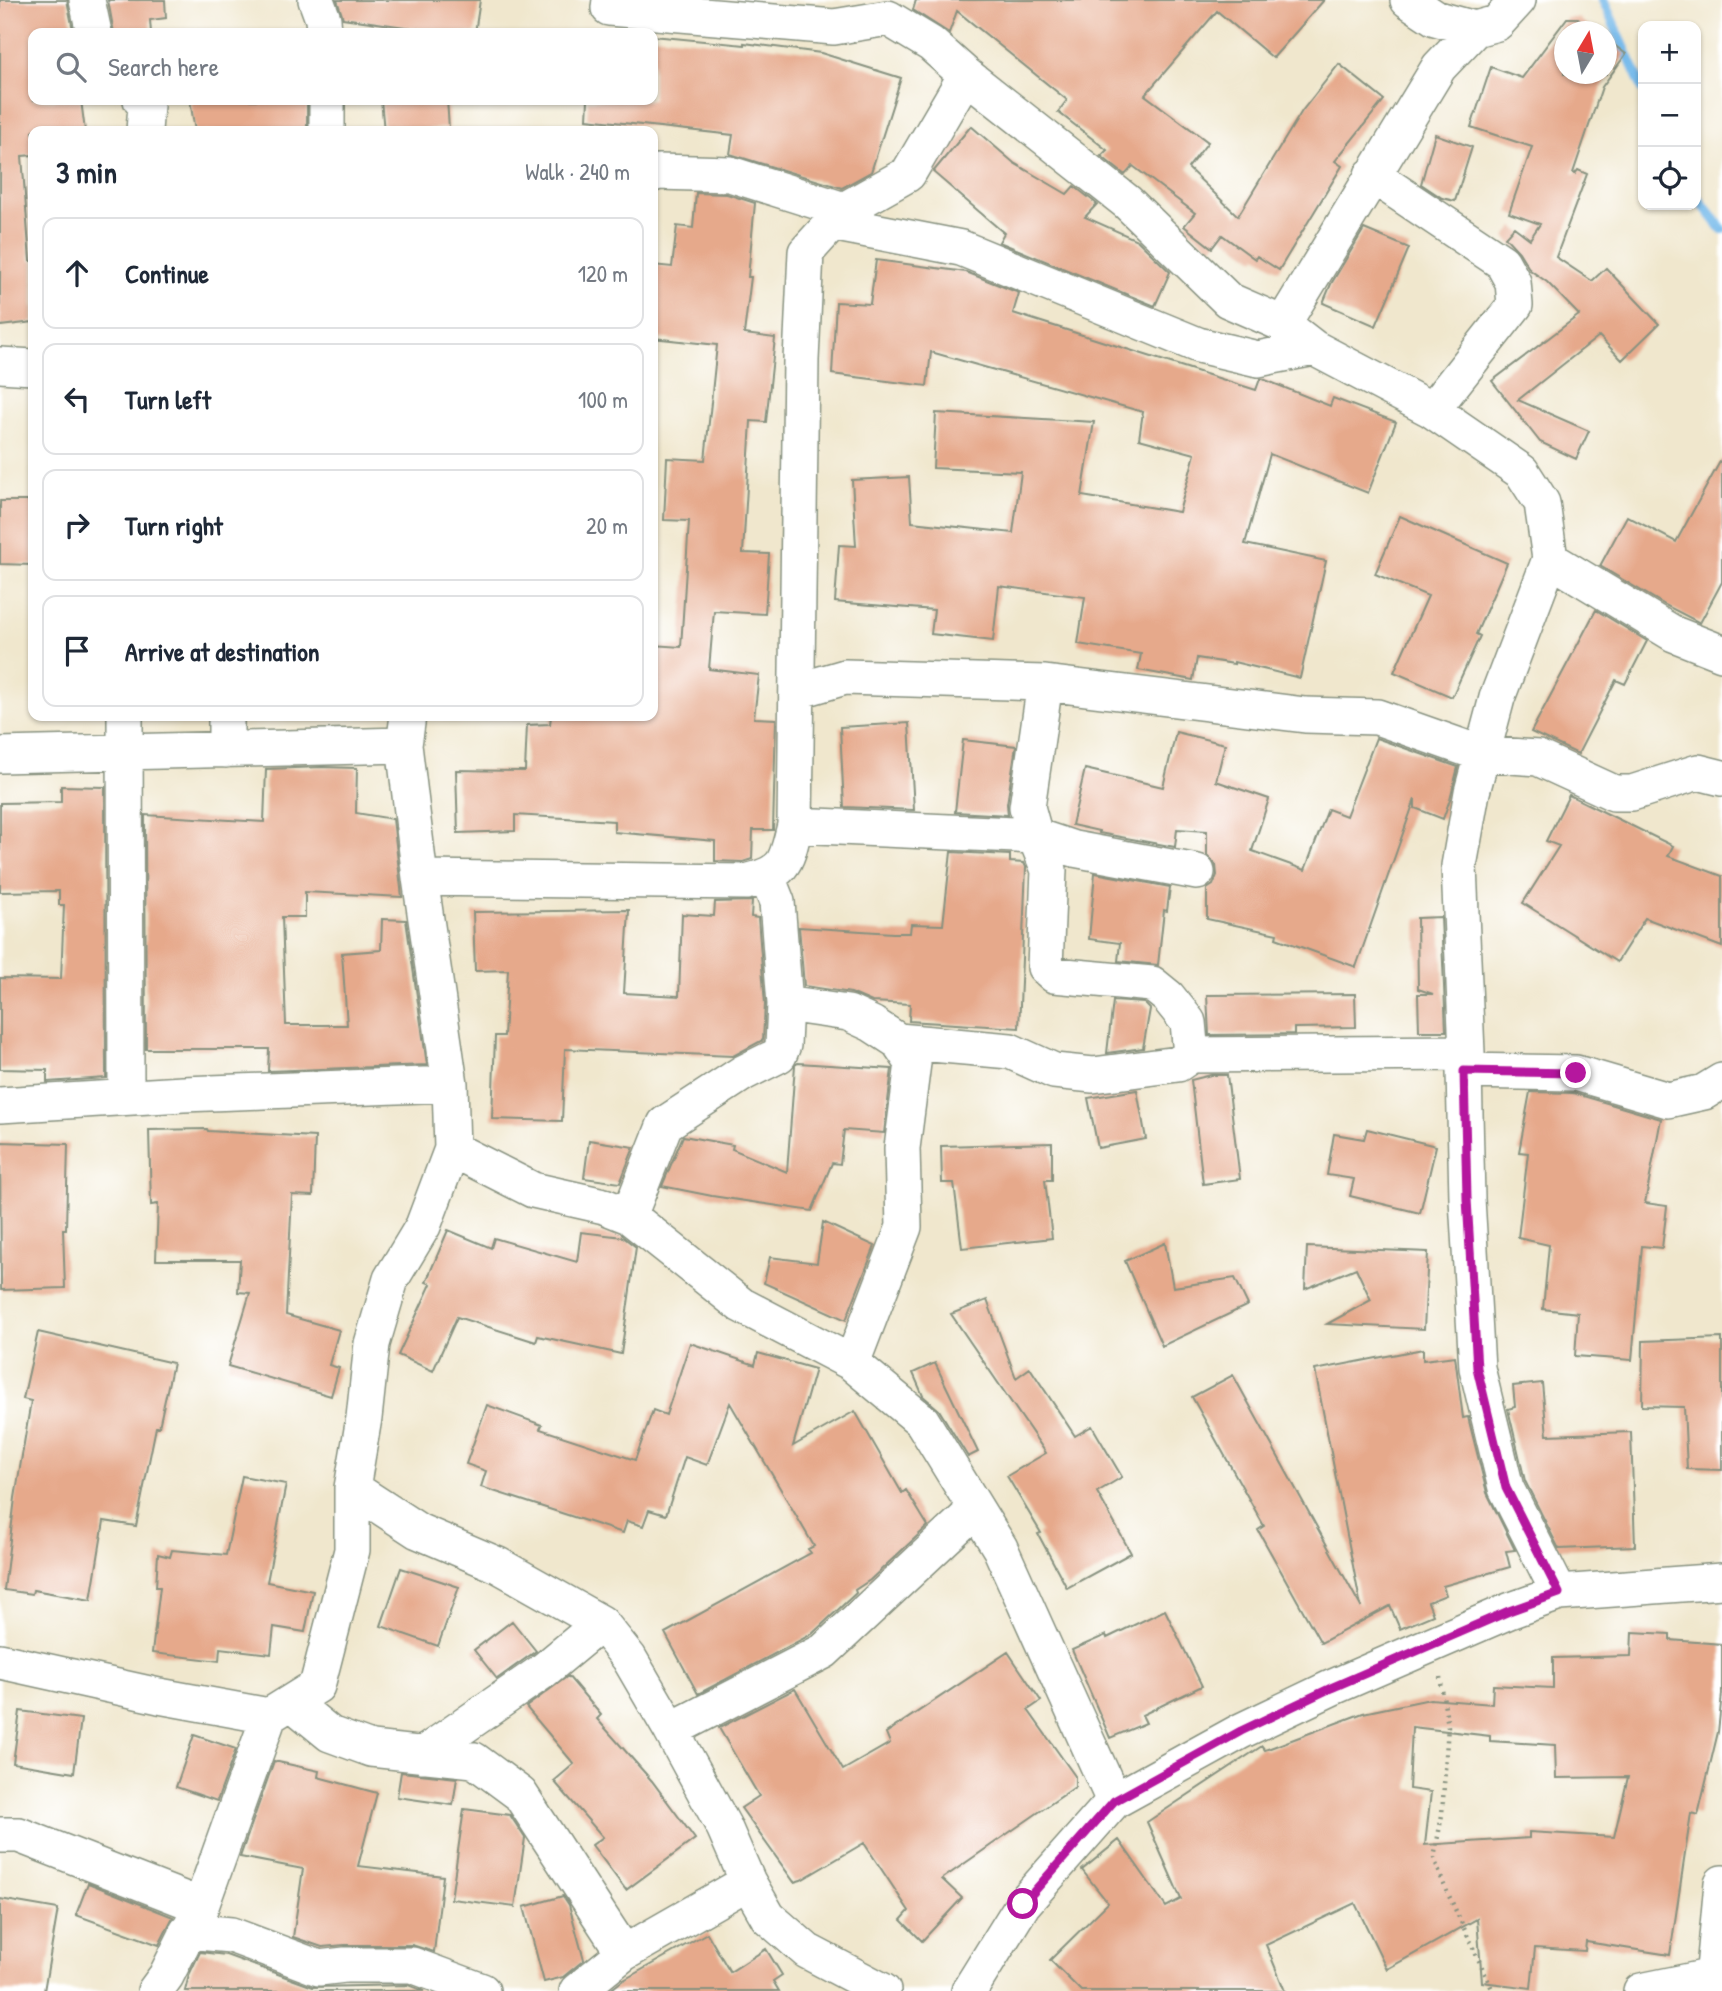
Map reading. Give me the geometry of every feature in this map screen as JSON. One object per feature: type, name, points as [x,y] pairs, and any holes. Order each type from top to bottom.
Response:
[{"type":"street","points":[[87,0],[93,28]]},
{"type":"street","points":[[316,0],[324,28]]},
{"type":"street","points":[[610,0],[609,8],[835,13],[888,18],[931,44],[965,75],[1127,202],[1228,300],[1283,324],[1314,348],[1432,411],[1522,471],[1542,503],[1550,559],[1497,698],[1472,792],[1459,866],[1467,1199],[1477,1368],[1506,1488],[1559,1593]]},
{"type":"street","points":[[1283,324],[1439,66],[1475,29],[1497,23],[1518,0]]},
{"type":"street","points":[[1422,9],[1475,29]]},
{"type":"street","points":[[1422,9],[1439,66]]},
{"type":"street","points":[[420,878],[746,882],[767,877],[786,861],[795,825],[801,360],[806,252],[838,216],[908,174],[965,75]]},
{"type":"street","points":[[144,126],[146,105]]},
{"type":"street","points":[[327,105],[327,126]]},
{"type":"street","points":[[658,172],[730,174],[838,216],[961,248],[1198,345],[1258,359],[1314,348]]},
{"type":"street","points":[[1372,175],[1502,262],[1513,282],[1515,305],[1432,411]]},
{"type":"street","points":[[0,365],[28,367]]},
{"type":"street","points":[[1550,559],[1674,634],[1722,653]]},
{"type":"street","points":[[797,691],[845,677],[1045,683],[1305,715],[1377,717],[1482,754],[1538,758],[1614,793],[1632,793],[1698,772],[1722,778]]},
{"type":"street","points":[[1045,683],[1027,807],[1049,870],[1045,967],[1054,975],[1152,984],[1168,997],[1188,1022],[1191,1055]]},
{"type":"street","points":[[125,721],[126,1097]]},
{"type":"street","points":[[0,755],[125,752],[226,733],[406,730],[420,878],[450,1084],[452,1149],[423,1226],[391,1279],[372,1344],[364,1418],[352,1488],[352,1550],[317,1686],[280,1709],[194,1919],[166,1976],[155,1991]]},
{"type":"street","points":[[795,825],[1035,836],[1074,849],[1198,872]]},
{"type":"street","points":[[629,1216],[665,1124],[743,1073],[779,1055],[783,1045],[785,1004],[778,902],[767,877]]},
{"type":"street","points":[[785,1004],[848,1013],[872,1024],[898,1041],[913,1063],[902,1148],[904,1227],[852,1363]]},
{"type":"street","points":[[898,1041],[1010,1051],[1054,1071],[1093,1076],[1178,1064],[1191,1055],[1465,1062],[1576,1073],[1668,1100],[1704,1092],[1722,1081]]},
{"type":"street","points":[[0,1105],[126,1097],[450,1084]]},
{"type":"street","points":[[452,1149],[533,1190],[604,1206],[629,1216],[741,1305],[852,1363],[922,1422],[1000,1548],[1114,1801]]},
{"type":"street","points":[[352,1488],[399,1521],[498,1565],[601,1623],[629,1658],[671,1730],[724,1827],[748,1882],[768,1917],[807,1951],[883,1991]]},
{"type":"street","points":[[671,1730],[824,1651],[976,1509]]},
{"type":"street","points":[[352,1550],[365,1539],[399,1521]]},
{"type":"street","points":[[969,1991],[1023,1904],[1114,1801],[1241,1731],[1331,1688],[1509,1611],[1559,1593],[1722,1581]]},
{"type":"street","points":[[422,1755],[543,1671],[601,1623]]},
{"type":"street","points":[[0,1661],[159,1696],[280,1709],[330,1734],[372,1749],[474,1760],[520,1794],[624,1953]]},
{"type":"street","points":[[0,1835],[19,1835],[231,1935],[316,1980],[345,1965],[481,1991]]},
{"type":"street","points":[[577,1991],[624,1953],[748,1882]]},
{"type":"street","points":[[1640,1991],[1713,1983],[1722,1883]]},
{"type":"path","points":[[1435,1643],[1448,1726],[1442,1815],[1434,1858],[1493,1991]]},
{"type":"building","points":[[0,0],[67,0],[73,28],[28,28],[28,105],[82,105],[84,126],[28,126],[28,155],[22,156],[28,235],[28,323],[0,326]]},
{"type":"building","points":[[108,0],[165,0],[166,18],[150,20],[151,28],[113,28]]},
{"type":"building","points":[[337,0],[480,0],[476,28],[412,28],[343,18]]},
{"type":"building","points":[[916,0],[1324,0],[1273,58],[1217,11],[1145,95],[1208,142],[1188,168],[1238,216],[1302,111],[1339,64],[1384,100],[1335,161],[1342,166],[1279,270],[1257,256],[1255,259],[1222,235],[1212,248],[1184,226],[1195,213],[1133,166],[1125,175],[1101,156],[1107,150],[1058,112],[1067,100],[957,11],[949,33],[913,10]]},
{"type":"building","points":[[1567,18],[1578,18],[1582,21],[1565,21]]},
{"type":"building","points":[[1554,35],[1554,84],[1604,84],[1573,173],[1578,170],[1587,174],[1556,257],[1592,281],[1606,268],[1659,324],[1622,360],[1599,336],[1518,400],[1589,431],[1576,459],[1540,442],[1492,381],[1579,315],[1547,282],[1530,270],[1519,252],[1505,237],[1514,227],[1530,239],[1540,224],[1509,213],[1532,147],[1471,127],[1491,67],[1522,78]]},
{"type":"building","points":[[658,36],[744,43],[821,53],[901,78],[871,172],[842,188],[730,154],[733,135],[587,119],[588,105],[658,105]]},
{"type":"building","points":[[1617,47],[1626,54],[1617,66]]},
{"type":"building","points":[[191,105],[307,105],[307,126],[194,126]]},
{"type":"building","points":[[381,105],[447,105],[449,126],[384,126]]},
{"type":"building","points":[[971,126],[1014,163],[1067,194],[1074,186],[1097,204],[1085,217],[1137,240],[1170,272],[1155,306],[999,242],[1004,233],[933,172]]},
{"type":"building","points":[[1435,134],[1472,147],[1455,201],[1442,198],[1421,184]]},
{"type":"building","points":[[696,193],[727,194],[755,203],[748,277],[751,277],[744,334],[775,338],[766,422],[751,421],[743,553],[769,554],[765,614],[714,611],[709,669],[759,675],[754,718],[776,719],[773,830],[753,830],[752,859],[743,862],[715,861],[715,841],[614,832],[614,821],[515,815],[515,831],[458,833],[456,770],[525,771],[527,725],[550,724],[550,721],[658,721],[658,645],[681,647],[689,521],[664,520],[667,458],[705,460],[717,345],[658,339],[658,266],[672,267],[677,226],[693,228]]},
{"type":"building","points":[[1364,229],[1409,248],[1376,326],[1323,303],[1331,284]]},
{"type":"building","points":[[876,260],[966,272],[1019,293],[1013,313],[1256,390],[1260,379],[1263,379],[1330,406],[1333,398],[1396,422],[1368,493],[1270,454],[1245,544],[1326,561],[1300,678],[1234,662],[1197,658],[1193,680],[1138,670],[1141,654],[1078,644],[1085,597],[999,586],[993,641],[931,634],[934,610],[835,602],[839,545],[856,546],[852,480],[909,477],[912,522],[1013,533],[1021,472],[933,468],[936,413],[1094,422],[1082,496],[1179,512],[1195,454],[1139,439],[1143,412],[931,352],[927,386],[832,374],[836,302],[870,304]]},
{"type":"building","points":[[1722,458],[1722,582],[1700,623],[1600,566],[1627,516],[1676,542]]},
{"type":"building","points":[[0,501],[28,501],[28,565],[0,564]]},
{"type":"building","points":[[1400,516],[1507,563],[1476,634],[1480,636],[1452,697],[1394,672],[1428,596],[1375,574]]},
{"type":"building","points":[[1596,610],[1647,641],[1625,684],[1616,680],[1578,754],[1531,732]]},
{"type":"building","points":[[909,723],[914,810],[844,807],[840,727]]},
{"type":"building","points":[[1176,732],[1225,744],[1216,781],[1269,799],[1252,851],[1305,870],[1328,809],[1346,816],[1376,738],[1458,767],[1443,819],[1415,808],[1415,799],[1356,967],[1276,938],[1277,934],[1207,919],[1207,889],[1213,885],[1217,875],[1216,865],[1207,855],[1207,831],[1177,829],[1175,847],[1099,833],[1072,825],[1085,769],[1163,787]]},
{"type":"building","points":[[963,740],[1016,746],[1007,804],[1008,815],[955,812]]},
{"type":"building","points":[[357,768],[356,813],[393,819],[402,897],[305,892],[305,917],[282,917],[286,1025],[347,1025],[342,953],[381,950],[382,919],[406,920],[427,1065],[268,1071],[269,1049],[146,1049],[145,815],[264,822],[266,769]]},
{"type":"building","points":[[61,786],[105,787],[106,1078],[47,1082],[47,1070],[0,1069],[0,978],[61,979],[64,905],[59,905],[59,891],[0,892],[0,803],[61,802]]},
{"type":"building","points":[[1569,795],[1673,846],[1668,856],[1722,876],[1722,947],[1645,918],[1617,962],[1523,903],[1559,846],[1546,841]]},
{"type":"building","points":[[951,852],[1010,855],[1010,862],[1024,863],[1026,867],[1019,1028],[909,1021],[910,1004],[872,1002],[851,993],[804,986],[799,927],[910,933],[911,924],[943,925]]},
{"type":"building","points":[[1095,873],[1170,887],[1167,911],[1164,910],[1158,965],[1118,961],[1120,943],[1089,939]]},
{"type":"building","points":[[752,901],[751,917],[758,918],[765,1004],[763,1040],[733,1056],[565,1049],[562,1121],[492,1119],[495,1036],[504,1036],[508,970],[475,971],[473,912],[629,910],[624,993],[679,996],[682,914],[714,916],[715,902]]},
{"type":"building","points":[[1441,917],[1446,1031],[1419,1031],[1418,994],[1433,994],[1418,989],[1417,918]]},
{"type":"building","points":[[1355,994],[1356,1027],[1294,1028],[1294,1034],[1209,1035],[1207,995]]},
{"type":"building","points":[[1113,1001],[1144,1003],[1150,1009],[1143,1048],[1107,1053]]},
{"type":"building","points":[[798,1063],[892,1069],[884,1133],[844,1130],[840,1164],[832,1163],[812,1211],[662,1186],[683,1136],[733,1145],[732,1149],[787,1172],[795,1065]]},
{"type":"building","points":[[1211,1075],[1227,1075],[1240,1179],[1203,1184],[1191,1080]]},
{"type":"building","points":[[1137,1090],[1146,1139],[1098,1148],[1088,1098]]},
{"type":"building","points":[[1530,1092],[1573,1093],[1661,1119],[1645,1203],[1667,1206],[1662,1248],[1642,1246],[1632,1360],[1575,1356],[1578,1313],[1543,1309],[1549,1245],[1518,1238],[1528,1153],[1519,1152]]},
{"type":"building","points":[[207,1129],[315,1137],[313,1196],[292,1195],[286,1315],[339,1330],[329,1365],[339,1368],[331,1396],[228,1366],[250,1293],[238,1292],[240,1260],[156,1260],[158,1204],[151,1205],[149,1130]]},
{"type":"building","points":[[1367,1129],[1436,1146],[1420,1213],[1350,1196],[1354,1179],[1327,1175],[1334,1134],[1364,1139]]},
{"type":"building","points":[[589,1140],[634,1147],[620,1183],[584,1178]]},
{"type":"building","points":[[0,1142],[68,1144],[66,1229],[63,1229],[65,1288],[1,1290]]},
{"type":"building","points":[[1052,1143],[1052,1180],[1045,1180],[1052,1238],[962,1248],[954,1183],[942,1183],[941,1146]]},
{"type":"building","points":[[823,1222],[875,1246],[846,1320],[764,1283],[770,1257],[817,1263]]},
{"type":"building","points":[[448,1230],[491,1248],[494,1238],[577,1262],[581,1232],[623,1237],[636,1247],[621,1354],[538,1336],[536,1342],[457,1317],[433,1371],[398,1355],[431,1284],[426,1282]]},
{"type":"building","points":[[1165,1243],[1173,1287],[1235,1278],[1248,1305],[1162,1346],[1125,1261]]},
{"type":"building","points":[[1307,1247],[1428,1252],[1424,1329],[1327,1324],[1371,1300],[1356,1268],[1305,1289]]},
{"type":"building","points":[[987,1300],[1016,1378],[1030,1368],[1075,1436],[1092,1426],[1122,1477],[1097,1492],[1131,1553],[1067,1588],[1038,1534],[1041,1533],[1007,1476],[1046,1453],[951,1314]]},
{"type":"building","points":[[38,1332],[173,1363],[159,1427],[156,1427],[136,1526],[104,1521],[91,1600],[33,1590],[32,1594],[4,1590],[15,1498],[31,1401],[23,1399]]},
{"type":"building","points":[[1722,1338],[1722,1470],[1687,1469],[1684,1407],[1642,1406],[1643,1341]]},
{"type":"building","points":[[690,1343],[755,1365],[758,1353],[815,1369],[793,1446],[855,1411],[902,1493],[906,1490],[928,1526],[870,1580],[855,1590],[856,1593],[812,1634],[698,1694],[665,1633],[811,1553],[808,1549],[814,1546],[730,1403],[707,1465],[685,1457],[666,1515],[649,1510],[643,1526],[627,1521],[623,1533],[481,1487],[486,1471],[466,1464],[487,1405],[542,1425],[540,1429],[635,1460],[653,1410],[666,1415]]},
{"type":"building","points":[[1423,1349],[1423,1360],[1455,1356],[1463,1418],[1468,1417],[1487,1493],[1515,1550],[1506,1551],[1510,1567],[1443,1586],[1446,1595],[1428,1602],[1433,1615],[1400,1629],[1390,1606],[1321,1643],[1258,1530],[1264,1526],[1192,1397],[1233,1375],[1361,1607],[1315,1370]]},
{"type":"building","points":[[935,1363],[978,1452],[968,1457],[939,1410],[923,1396],[913,1373]]},
{"type":"building","points":[[1542,1383],[1547,1435],[1631,1432],[1635,1546],[1559,1549],[1525,1481],[1508,1409],[1515,1407],[1513,1386]]},
{"type":"building","points":[[242,1476],[286,1484],[267,1582],[313,1591],[305,1632],[274,1627],[271,1654],[220,1648],[219,1661],[152,1653],[160,1587],[156,1587],[158,1554],[170,1557],[172,1550],[226,1555]]},
{"type":"building","points":[[401,1568],[459,1587],[438,1646],[381,1626]]},
{"type":"building","points":[[1165,1610],[1202,1686],[1142,1715],[1146,1723],[1110,1738],[1072,1650],[1106,1635],[1107,1638]]},
{"type":"building","points":[[512,1621],[536,1651],[497,1679],[474,1650]]},
{"type":"building","points":[[1632,1632],[1670,1634],[1670,1640],[1722,1644],[1722,1694],[1718,1732],[1698,1815],[1691,1813],[1670,1955],[1586,1942],[1585,1951],[1535,1948],[1531,1988],[1482,1982],[1477,1919],[1387,1969],[1355,1903],[1266,1945],[1285,1991],[1081,1991],[1050,1960],[1108,1903],[1082,1870],[1119,1840],[1166,1907],[1181,1899],[1147,1822],[1262,1746],[1265,1750],[1363,1713],[1430,1699],[1492,1704],[1493,1685],[1553,1688],[1553,1658],[1631,1656]],"holes":[[[1412,1727],[1490,1736],[1490,1741],[1555,1745],[1556,1778],[1628,1777],[1614,1837],[1529,1832],[1529,1838],[1425,1845],[1431,1792],[1409,1789]]]},
{"type":"building","points":[[1008,1652],[1041,1701],[1028,1710],[1075,1776],[1075,1787],[942,1879],[962,1898],[922,1941],[901,1920],[909,1911],[864,1843],[794,1882],[741,1808],[759,1796],[719,1728],[795,1689],[843,1770],[890,1743],[886,1733]]},
{"type":"building","points":[[568,1676],[601,1715],[597,1719],[652,1781],[695,1839],[626,1890],[592,1845],[603,1837],[554,1781],[574,1764],[526,1707]]},
{"type":"building","points":[[20,1711],[81,1719],[74,1773],[13,1763]]},
{"type":"building","points":[[194,1735],[236,1749],[217,1801],[176,1787]]},
{"type":"building","points":[[274,1761],[319,1771],[318,1777],[377,1793],[358,1866],[443,1876],[434,1952],[412,1945],[322,1947],[293,1937],[303,1869],[240,1857]]},
{"type":"building","points":[[401,1772],[457,1778],[453,1805],[397,1797]]},
{"type":"building","points":[[464,1809],[510,1815],[525,1838],[515,1907],[451,1899]]},
{"type":"building","points":[[88,1883],[173,1917],[159,1945],[76,1915]]},
{"type":"building","points":[[563,1896],[569,1905],[584,1960],[563,1977],[544,1982],[524,1907]]},
{"type":"building","points":[[0,1899],[58,1909],[44,1991],[0,1991]]},
{"type":"building","points":[[707,1933],[730,1972],[766,1949],[782,1975],[773,1981],[779,1991],[609,1991],[622,1981]]},
{"type":"building","points":[[200,1952],[226,1955],[313,1987],[408,1985],[424,1991],[185,1991]]},
{"type":"waterway","points":[[1603,0],[1641,84]]},
{"type":"waterway","points":[[1701,202],[1722,229]]},
{"type":"route","points":[[1023,1904],[1114,1801],[1241,1731],[1331,1688],[1509,1611],[1559,1593],[1506,1488],[1477,1368],[1467,1199],[1464,1071],[1576,1073]]}]
